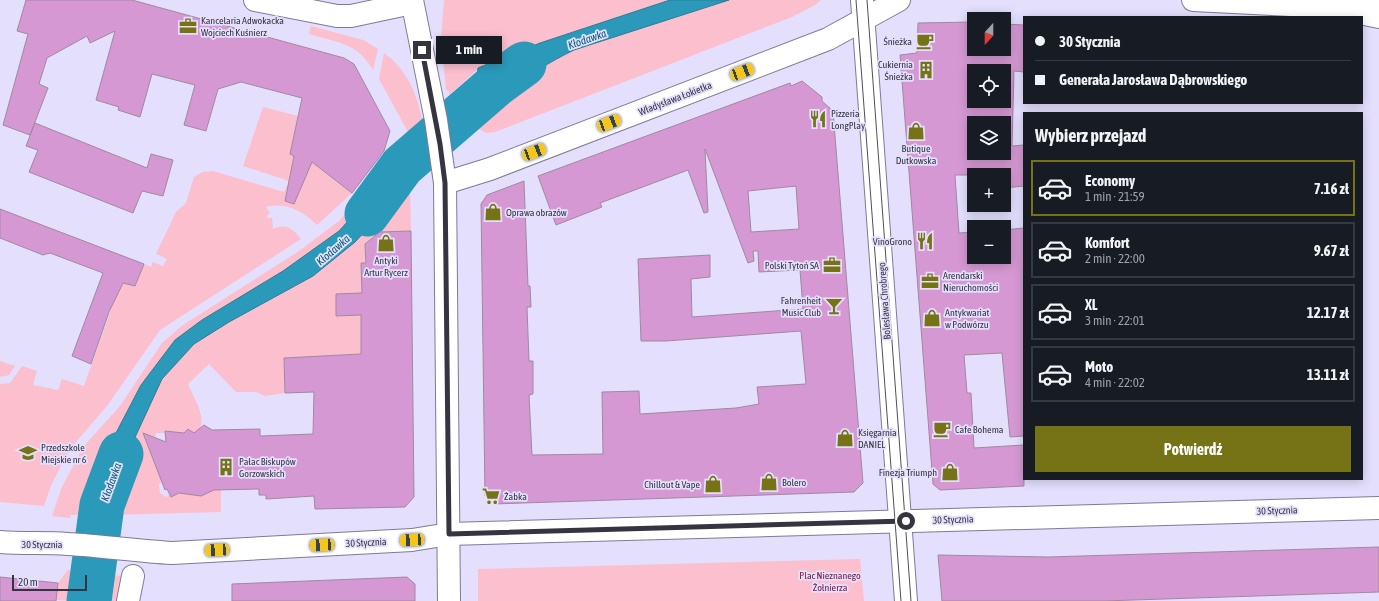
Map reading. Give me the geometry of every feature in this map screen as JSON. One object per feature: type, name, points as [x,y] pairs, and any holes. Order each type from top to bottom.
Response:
[{"type":"street","points":[[254,0],[337,16],[351,16],[412,2],[436,120],[444,177],[449,601]]},
{"type":"street","name":"Władysława Łokietka","points":[[444,177],[490,168],[828,38],[862,10],[899,0]]},
{"type":"street","points":[[1193,0],[1331,7],[1379,17]]},
{"type":"street","points":[[1351,10],[1357,5],[1379,4]]},
{"type":"street","name":"Bolesława Chrobrego","points":[[862,10],[906,601]]},
{"type":"street","name":"30 Stycznia","points":[[0,542],[26,544],[69,544],[172,553],[412,540],[449,534],[1379,508]]},
{"type":"street","points":[[128,601],[133,576]]},
{"type":"green space","points":[[444,0],[670,0],[540,43],[479,68],[449,95],[449,91],[446,90],[441,39]]},
{"type":"green space","points":[[729,0],[821,0],[815,5],[792,17],[495,132],[486,133],[478,128],[473,115],[481,111],[520,81],[574,50]]},
{"type":"green space","points":[[311,26],[363,40],[378,49],[373,70],[360,54],[346,45],[309,34]]},
{"type":"green space","points":[[384,53],[396,63],[412,88],[421,116],[429,161],[418,155],[414,143],[379,79]]},
{"type":"green space","points":[[263,107],[298,116],[290,154],[294,156],[292,166],[313,160],[352,193],[317,225],[294,209],[281,206],[266,207],[270,213],[267,216],[268,218],[272,218],[273,229],[278,227],[289,228],[301,239],[160,330],[107,406],[70,449],[52,483],[44,506],[0,502],[0,384],[10,383],[22,366],[37,371],[33,385],[58,390],[62,379],[84,386],[121,282],[135,286],[144,264],[151,267],[153,262],[163,266],[167,259],[156,254],[176,212],[186,203],[194,177],[202,172],[213,171],[284,192],[289,181],[243,166]]},
{"type":"green space","points":[[398,144],[401,154],[370,197],[339,231],[283,271],[202,320],[175,340],[141,385],[105,454],[84,515],[71,515],[70,518],[52,516],[62,487],[83,447],[120,406],[162,343],[183,325],[299,251],[339,221],[366,191]]},
{"type":"green space","points":[[410,184],[411,231],[380,232],[365,244],[366,263],[361,263],[361,284],[366,296],[357,294],[336,294],[336,316],[366,315],[363,360],[356,354],[342,354],[342,371],[359,414],[313,414],[314,391],[306,357],[284,358],[285,393],[265,396],[256,392],[236,392],[209,364],[188,384],[201,415],[201,427],[198,432],[193,432],[188,429],[184,433],[156,433],[151,455],[164,480],[159,484],[160,493],[166,497],[176,491],[221,490],[221,512],[106,515],[125,459],[162,379],[194,344],[229,322],[313,276],[355,242]]},
{"type":"green space","points":[[0,361],[15,366],[9,375],[0,377]]},
{"type":"green space","name":"Plac Nieznanego Żołnierza","points":[[860,559],[864,601],[478,601],[478,569]]},
{"type":"green space","points":[[68,570],[81,572],[77,601],[56,600],[58,583]]},
{"type":"green space","points":[[103,574],[121,576],[125,584],[122,601],[101,601]]},
{"type":"water","points":[[670,0],[729,0],[574,50],[529,76],[499,96],[481,111],[473,115],[478,68],[540,43]]},
{"type":"water","points":[[401,154],[410,184],[355,242],[313,276],[229,322],[194,344],[162,379],[125,459],[106,514],[84,511],[105,454],[141,385],[175,340],[202,320],[283,271],[339,231],[370,197]]},
{"type":"water","points":[[81,572],[103,574],[101,601],[77,601]]},
{"type":"building","points":[[26,0],[132,0],[344,58],[354,64],[390,131],[384,151],[352,193],[312,162],[294,204],[285,201],[294,156],[290,154],[302,98],[241,82],[218,89],[206,131],[184,125],[195,85],[152,74],[140,117],[118,110],[119,107],[96,100],[115,31],[90,43],[87,36],[47,58],[39,84],[48,88],[30,135],[3,125],[28,34],[17,31]]},
{"type":"building","points":[[967,22],[967,56],[1011,56],[1011,24],[1023,25],[1023,72],[1014,71],[1012,146],[1023,145],[1023,186],[1011,187],[1011,168],[967,168],[967,175],[955,175],[959,233],[967,232],[967,264],[1011,264],[1011,229],[1023,228],[1023,436],[1010,437],[1002,353],[964,355],[967,393],[971,393],[974,448],[1023,445],[1024,486],[940,490],[933,484],[900,55],[917,53],[918,23]]},
{"type":"building","points":[[802,81],[822,97],[822,101],[833,111],[863,483],[854,492],[493,504],[485,496],[481,204],[487,195],[524,181],[528,286],[530,286],[531,307],[527,307],[529,361],[533,361],[533,394],[529,395],[532,455],[603,454],[602,392],[639,391],[640,414],[736,408],[759,404],[757,387],[806,384],[801,331],[666,341],[641,341],[638,259],[710,255],[710,277],[691,279],[692,317],[803,309],[800,270],[759,272],[758,251],[753,251],[754,261],[748,263],[705,149],[708,212],[704,213],[688,170],[600,203],[602,207],[556,225],[538,176],[790,83],[791,86]],"holes":[[[796,186],[799,229],[751,232],[748,191]]]},
{"type":"building","points":[[35,123],[147,168],[151,154],[173,160],[163,196],[142,191],[133,213],[29,172],[38,150],[26,146]]},
{"type":"building","points":[[0,209],[144,264],[135,286],[123,283],[109,312],[91,364],[72,356],[103,273],[50,253],[43,255],[0,238]]},
{"type":"building","points":[[411,231],[414,497],[405,507],[315,509],[314,496],[266,499],[266,495],[259,495],[259,489],[214,490],[201,496],[179,493],[171,497],[167,489],[165,490],[143,433],[166,442],[165,431],[184,433],[188,429],[194,433],[204,425],[212,430],[260,429],[260,436],[313,434],[314,392],[285,393],[284,358],[361,354],[361,315],[336,316],[336,294],[362,293],[361,263],[366,263],[365,244],[380,232]]},
{"type":"building","points":[[1379,547],[1379,592],[1103,601],[942,601],[938,555],[1048,557]]},
{"type":"building","points":[[0,577],[58,583],[56,601],[0,601]]},
{"type":"building","points":[[407,577],[415,584],[415,601],[232,601],[232,584]]},
{"type":"waterway","name":"Kłodawka","points":[[367,214],[402,166],[498,83],[524,64]]},
{"type":"waterway","name":"Kłodawka","points":[[89,601],[102,505],[121,454]]},
{"type":"tram line","points":[[856,0],[901,601]]},
{"type":"tram line","points":[[867,0],[911,601]]},
{"type":"place","name":"Kancelaria Adwokacka Wojciech Kuśnierz","points":[[188,26]]},
{"type":"place","name":"Śnieżka","points":[[925,41]]},
{"type":"place","name":"Cukiernia Śnieżka","points":[[926,70]]},
{"type":"place","name":"Pizzeria LongPlay","points":[[818,119]]},
{"type":"place","name":"Butique Dutkowska","points":[[916,131]]},
{"type":"place","name":"Oprawa obrazów","points":[[493,212]]},
{"type":"place","name":"VinoGrono","points":[[925,241]]},
{"type":"place","name":"Antyki Artur Rycerz","points":[[386,243]]},
{"type":"place","name":"Polski Tytoń SA","points":[[832,265]]},
{"type":"place","name":"Arendarski Nieruchomości","points":[[930,281]]},
{"type":"place","name":"Fahrenheit Music Club","points":[[834,306]]},
{"type":"place","name":"Antykwariat w Podwórzu","points":[[932,318]]},
{"type":"place","name":"Cafe Bohema","points":[[942,429]]},
{"type":"place","name":"Księgarnia DANIEL","points":[[845,438]]},
{"type":"place","name":"Przedszkole Miejskie nr 6","points":[[28,453]]},
{"type":"place","name":"Pałac Biskupów Gorzowskich","points":[[226,467]]},
{"type":"place","name":"Finezja Triumph","points":[[950,472]]},
{"type":"place","name":"Bolero","points":[[769,482]]},
{"type":"place","name":"Chillout & Vape","points":[[713,484]]},
{"type":"place","name":"Żabka","points":[[491,496]]},
{"type":"route","points":[[422,50],[436,120],[445,183],[449,534],[496,534],[906,521]]}]
